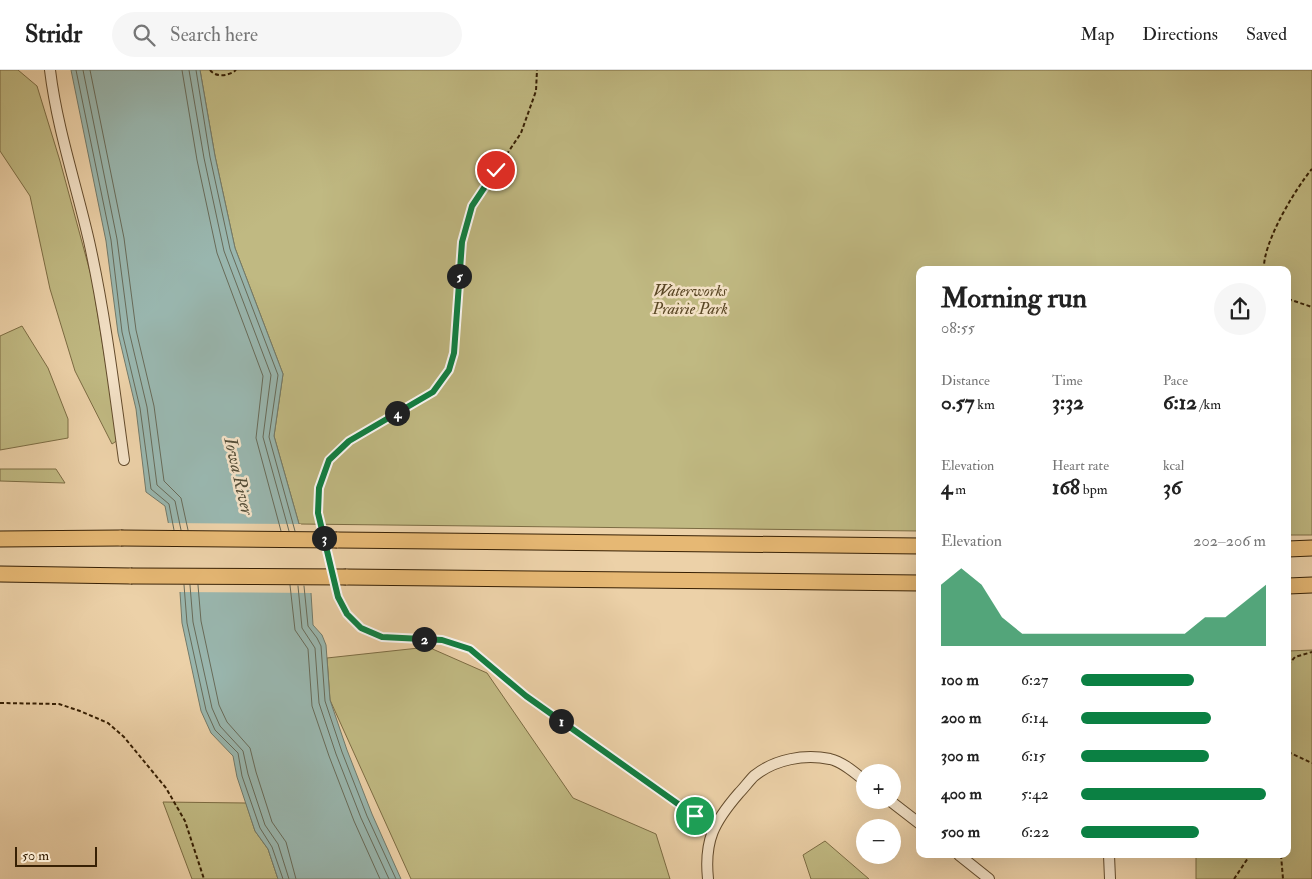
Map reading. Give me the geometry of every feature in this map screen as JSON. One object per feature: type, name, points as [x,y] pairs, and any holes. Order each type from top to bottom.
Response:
[{"type":"highway","points":[[0,537],[121,538],[331,544],[916,546]]},
{"type":"highway","points":[[1291,548],[1312,548]]},
{"type":"highway","points":[[0,574],[338,579],[916,583]]},
{"type":"highway","points":[[1291,586],[1312,585]]},
{"type":"street","points":[[50,70],[53,97],[89,242],[110,354],[124,460]]},
{"type":"street","points":[[708,879],[706,861],[708,844],[713,830],[722,813],[755,776],[775,764],[795,757],[832,759],[856,774]]},
{"type":"street","points":[[901,809],[916,821]]},
{"type":"street","points":[[963,858],[989,879]]},
{"type":"street","points":[[1109,858],[1110,879]]},
{"type":"path","points":[[210,70],[220,76],[236,70]]},
{"type":"path","points":[[323,532],[318,513],[319,488],[329,460],[349,441],[433,392],[449,370],[454,353],[462,242],[472,206],[521,133],[536,91],[537,70]]},
{"type":"path","points":[[1264,266],[1266,250],[1297,189],[1312,169]]},
{"type":"path","points":[[1291,301],[1312,307]]},
{"type":"path","points":[[331,544],[338,579],[338,597],[347,614],[361,628],[382,637],[442,640],[470,649],[526,696],[713,830]]},
{"type":"path","points":[[1291,662],[1295,657],[1312,652]]},
{"type":"path","points":[[0,703],[59,704],[108,723],[124,737],[166,788],[185,821],[204,879]]},
{"type":"path","points":[[1291,753],[1312,763]]},
{"type":"path","points":[[1234,879],[1248,858]]},
{"type":"path","points":[[1281,858],[1283,879]]},
{"type":"green space","points":[[0,70],[18,70],[37,86],[60,161],[92,279],[118,440],[112,444],[75,371],[50,289],[30,196],[0,151]]},
{"type":"green space","name":"Waterworks Prairie Park","points":[[200,70],[1312,70],[1312,535],[1291,535],[1291,266],[916,266],[916,531],[299,524],[274,436],[283,374],[235,248],[215,156]]},
{"type":"green space","points":[[22,326],[48,368],[68,419],[68,438],[0,450],[0,336]]},
{"type":"green space","points":[[0,469],[56,469],[65,483],[0,481]]},
{"type":"green space","points":[[428,647],[487,673],[573,798],[656,834],[670,879],[411,879],[330,700],[327,658]]},
{"type":"green space","points":[[1312,650],[1312,879],[1196,879],[1196,858],[1291,858],[1291,651]]},
{"type":"green space","points":[[163,802],[246,803],[255,831],[268,849],[278,879],[192,879]]},
{"type":"green space","points":[[825,841],[869,879],[811,879],[803,855]]},
{"type":"water","name":"Iowa River","points":[[71,70],[200,70],[215,156],[235,248],[283,374],[274,436],[299,524],[311,593],[313,625],[322,635],[326,645],[330,700],[372,814],[401,879],[278,879],[268,849],[255,831],[237,777],[233,756],[211,733],[201,711],[182,623],[179,577],[165,506],[146,492],[136,409],[118,333],[106,241]]},
{"type":"pier","points":[[165,523],[301,524],[313,593],[177,592]]},
{"type":"route","points":[[496,170],[472,206],[462,242],[454,353],[449,370],[433,392],[349,441],[329,460],[319,488],[318,513],[338,597],[347,614],[361,628],[382,637],[442,640],[470,649],[526,696],[695,816]]}]
